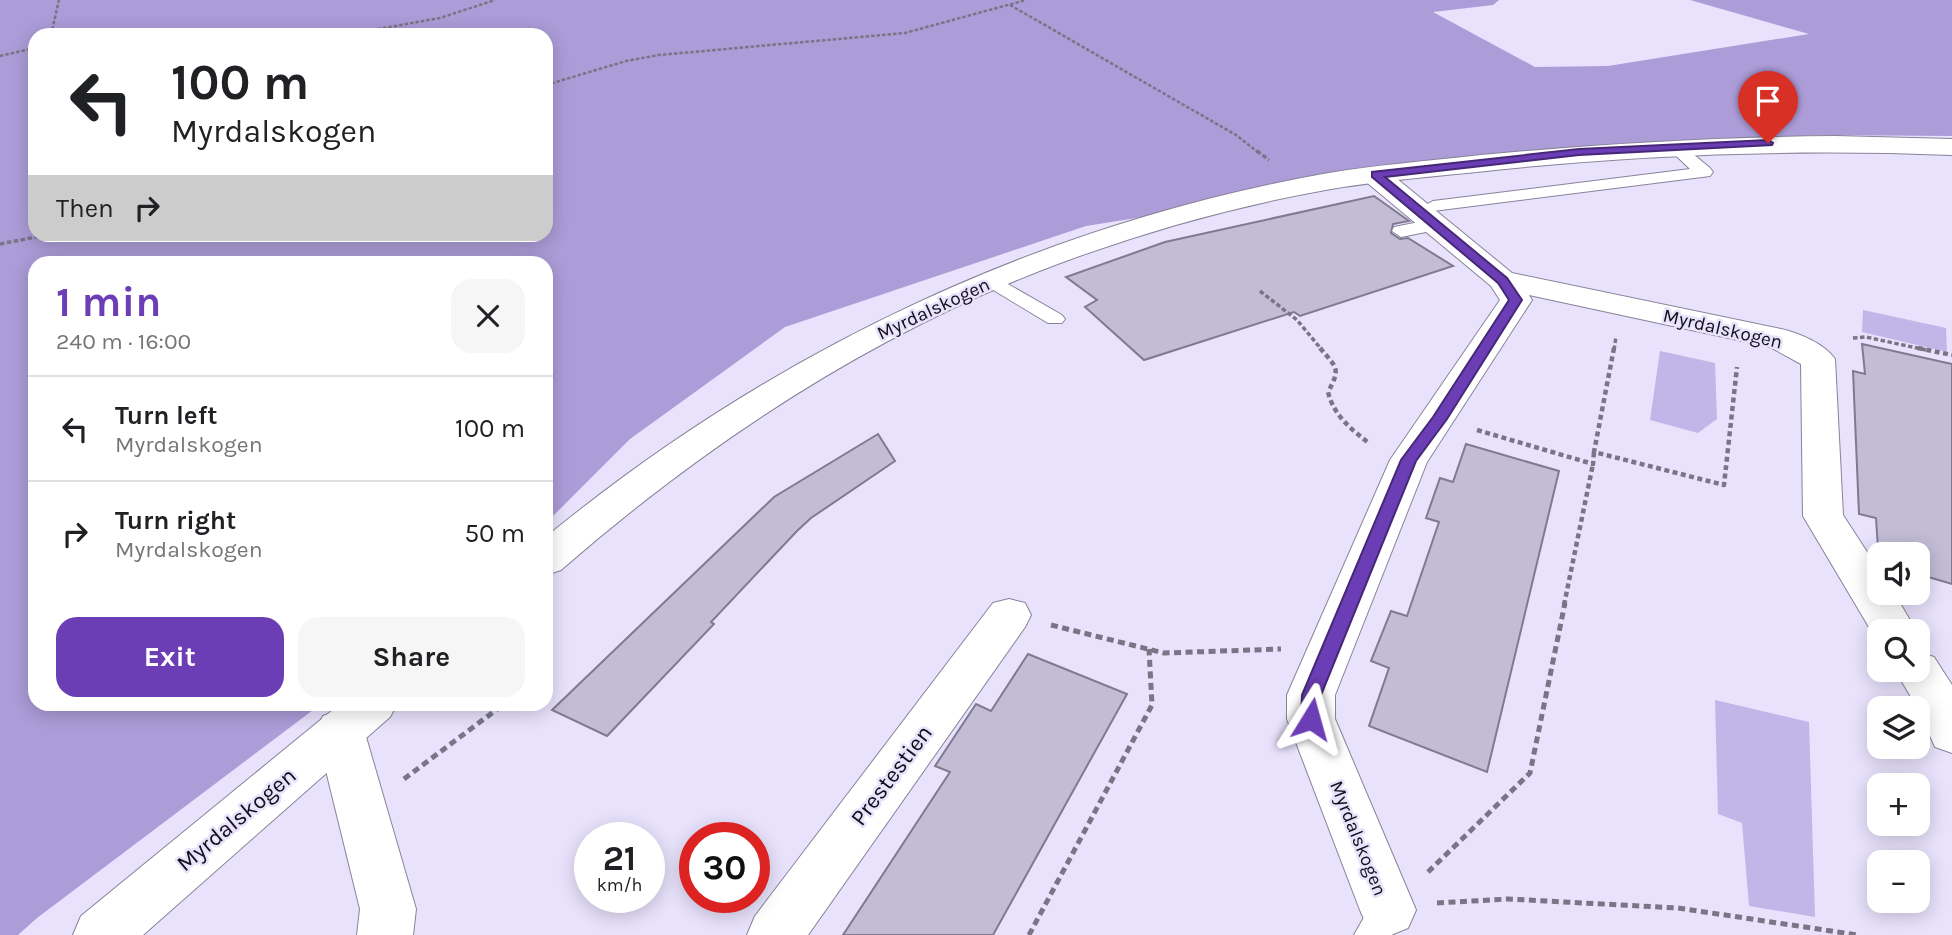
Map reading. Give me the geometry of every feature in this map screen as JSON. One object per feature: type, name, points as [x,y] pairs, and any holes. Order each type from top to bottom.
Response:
[{"type":"street","name":"Myrdalskogen","points":[[553,554],[628,492],[712,432],[810,371],[885,330],[1049,257],[1170,218],[1303,186],[1579,152],[1768,143],[1952,147]]},
{"type":"street","name":"Myrdalskogen","points":[[1376,175],[1422,221],[1502,280],[1516,300],[1439,419],[1409,460],[1311,695],[1311,719],[1380,923]]},
{"type":"street","name":"Myrdalskogen","points":[[1502,280],[1780,338],[1818,359],[1823,516],[1887,619]]},
{"type":"street","name":"Prestestien","points":[[775,935],[1010,615]]},
{"type":"street","name":"Myrdalskogen","points":[[101,935],[357,717]]},
{"type":"street","points":[[357,717],[362,811],[388,909],[385,935]]},
{"type":"lane","points":[[1422,221],[1704,172],[1675,147]]},
{"type":"lane","points":[[992,281],[1055,319]]},
{"type":"path","points":[[53,28],[59,0]]},
{"type":"path","points":[[383,28],[447,16],[478,8],[495,0]]},
{"type":"path","points":[[553,83],[626,61],[659,55],[905,33],[1026,0]]},
{"type":"path","points":[[1009,4],[1236,135],[1303,186]]},
{"type":"path","points":[[0,56],[28,50]]},
{"type":"path","points":[[0,244],[28,239]]},
{"type":"path","points":[[1259,291],[1297,320],[1337,368],[1338,373],[1328,392],[1336,415]]},
{"type":"path","points":[[1380,923],[1530,773],[1593,464],[1622,305]]},
{"type":"path","points":[[1594,452],[1724,485],[1736,368],[1792,345],[1866,337],[1952,355]]},
{"type":"path","points":[[1439,419],[1593,464]]},
{"type":"path","points":[[1010,615],[1164,653],[1291,648],[1328,655]]},
{"type":"path","points":[[1029,935],[1152,705],[1149,649]]},
{"type":"path","points":[[362,811],[495,711]]},
{"type":"path","points":[[1380,923],[1433,903],[1508,899],[1665,907],[1760,918],[1858,935]]},
{"type":"shaded area","points":[[0,0],[1499,0],[1493,5],[1433,12],[1535,67],[1608,66],[1809,34],[1690,0],[1952,0],[1952,136],[1815,135],[1593,155],[1358,183],[1086,226],[785,327],[630,439],[553,516],[553,256],[28,256],[28,711],[312,711],[18,935],[0,935]]},
{"type":"shaded area","points":[[1863,310],[1946,328],[1947,352],[1862,332]]},
{"type":"shaded area","points":[[1660,351],[1715,363],[1717,419],[1698,433],[1650,420]]},
{"type":"shaded area","points":[[1715,700],[1809,722],[1815,917],[1749,906],[1742,823],[1718,814]]},
{"type":"building","points":[[1374,196],[1409,221],[1393,224],[1391,233],[1400,239],[1408,238],[1453,266],[1300,316],[1294,312],[1144,360],[1085,307],[1097,300],[1066,277],[1165,242]]},
{"type":"building","points":[[1862,344],[1952,364],[1952,584],[1930,578],[1930,542],[1878,542],[1876,518],[1859,514],[1853,371],[1865,374]]},
{"type":"building","points":[[878,434],[895,461],[811,518],[797,531],[711,622],[714,624],[607,736],[553,710],[553,709],[774,497]]},
{"type":"building","points":[[1466,444],[1559,471],[1487,772],[1369,726],[1389,668],[1371,661],[1391,611],[1407,616],[1439,522],[1426,518],[1440,478],[1453,482]]},
{"type":"building","points":[[1028,654],[1127,694],[993,935],[843,935],[950,772],[935,766],[976,704],[991,711]]},
{"type":"route","points":[[1311,719],[1311,695],[1409,460],[1439,419],[1516,300],[1502,280],[1376,175],[1579,152],[1768,143]]}]
